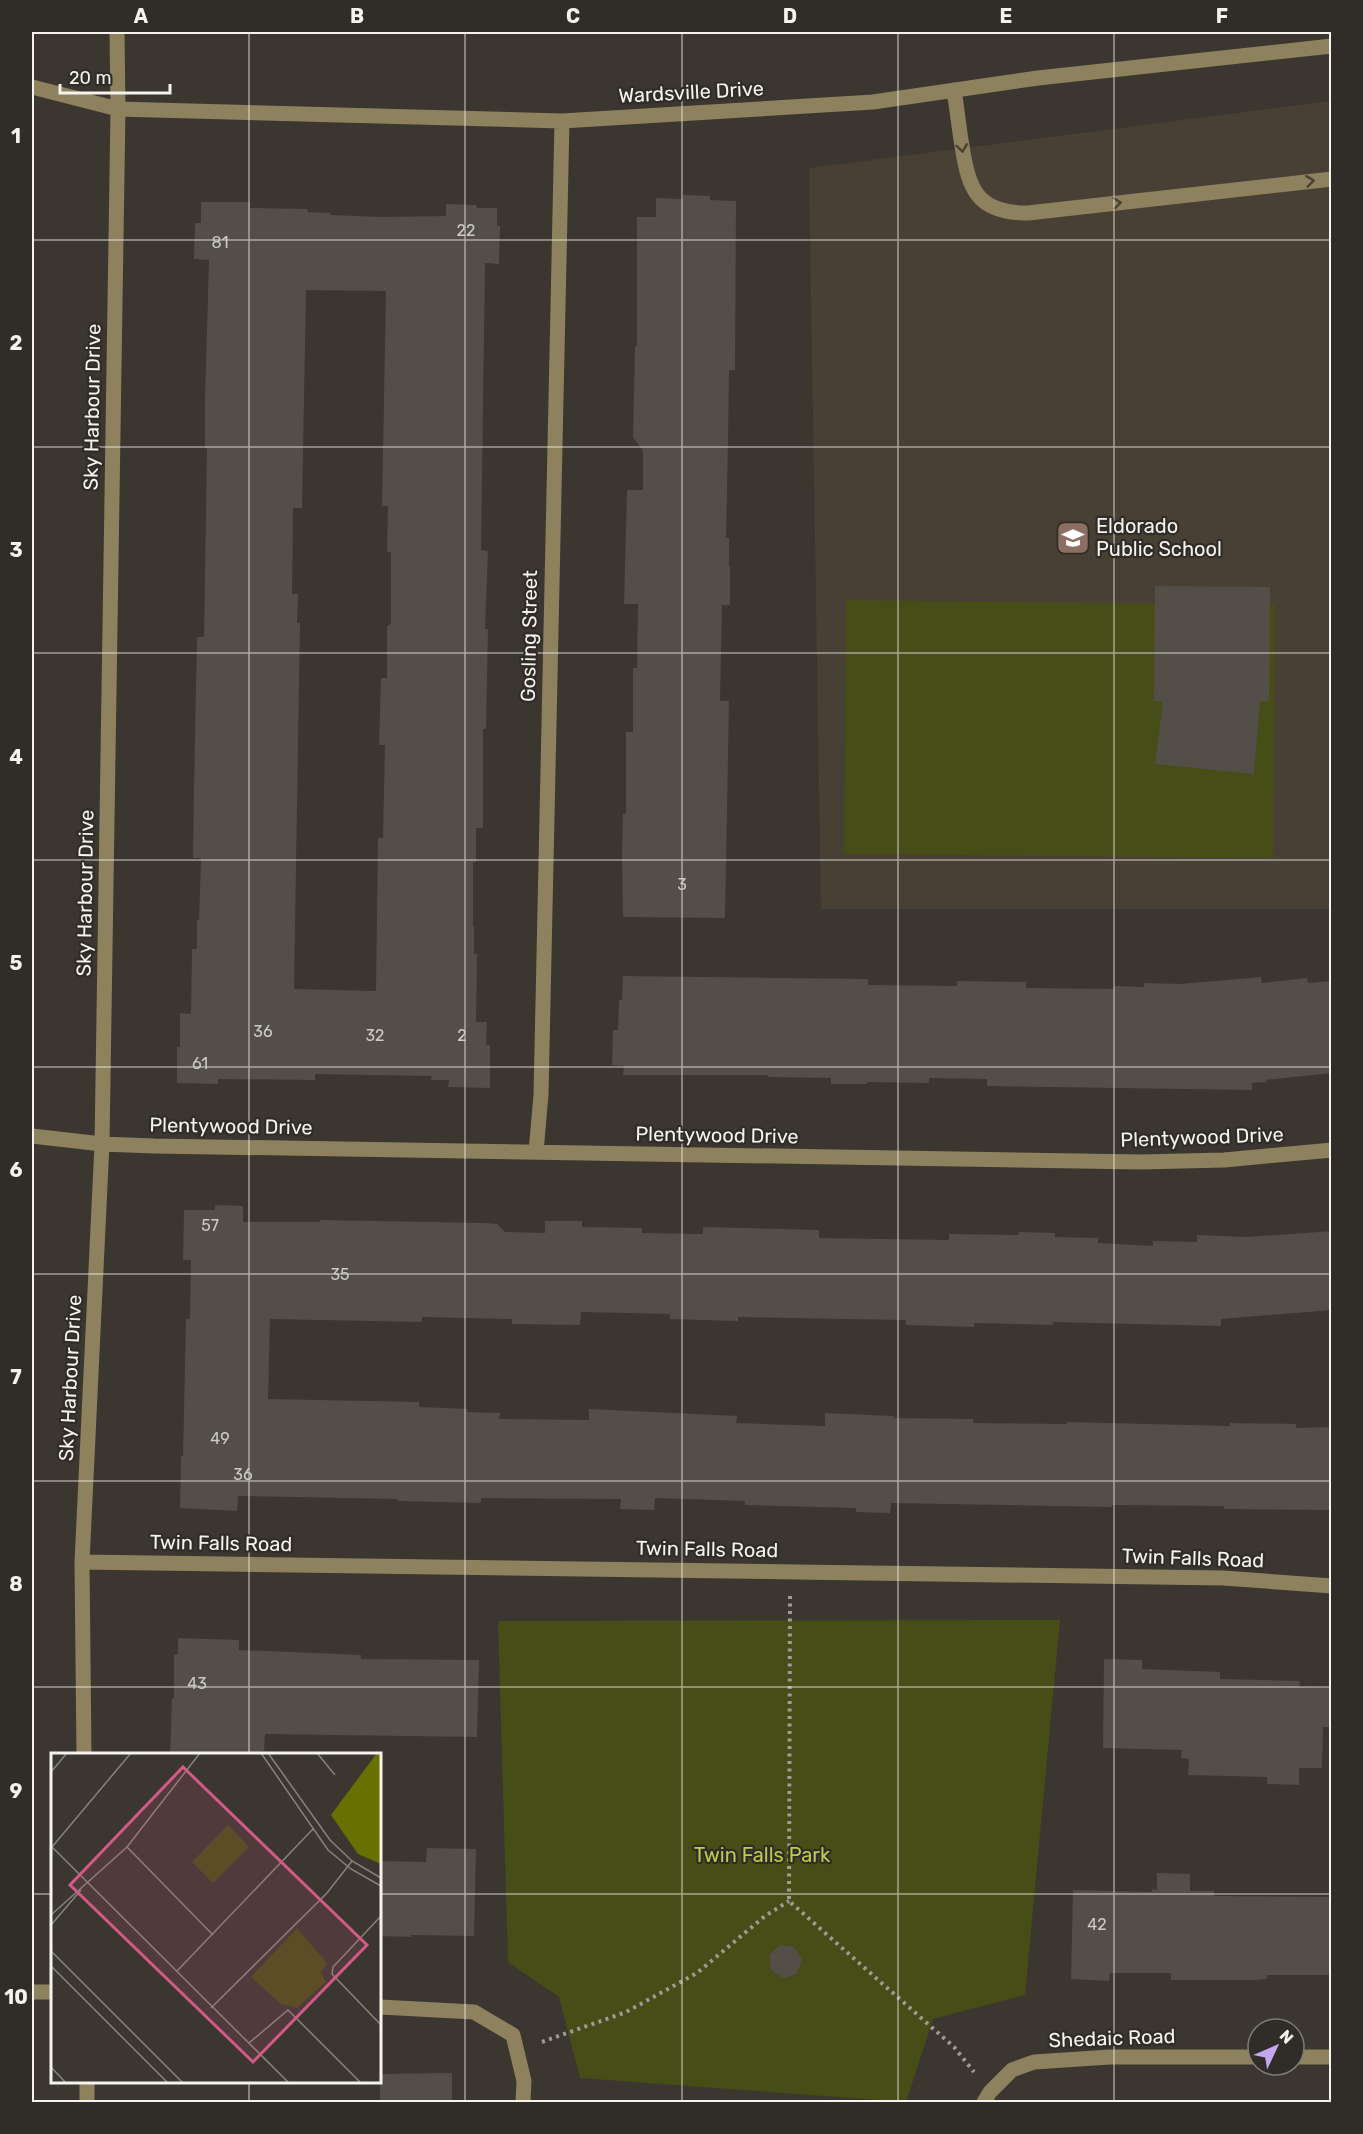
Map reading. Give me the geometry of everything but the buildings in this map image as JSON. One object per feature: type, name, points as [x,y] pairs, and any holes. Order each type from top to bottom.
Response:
[{"type":"street","name":"Sky Harbour Drive","points":[[84,1753],[82,1562],[102,1144],[118,109],[117,32]]},
{"type":"street","name":"Wardsville Drive","points":[[32,87],[118,109],[562,121],[873,102],[1038,78],[1332,46]]},
{"type":"street","points":[[954,90],[966,177],[976,193],[991,206],[1008,213],[1040,212],[1332,179]]},
{"type":"street","points":[[32,100],[51,93]]},
{"type":"street","name":"Gosling Street","points":[[536,1152],[542,1071],[562,121]]},
{"type":"street","name":"Plentywood Drive","points":[[32,1136],[102,1144],[1181,1162],[1332,1150]]},
{"type":"street","name":"Twin Falls Road","points":[[82,1562],[1223,1578],[1332,1586]]},
{"type":"street","points":[[32,1992],[51,1992]]},
{"type":"street","points":[[381,2007],[474,2012],[513,2035],[524,2081],[523,2103]]},
{"type":"street","name":"Shedaic Road","points":[[987,2097],[1012,2070],[1034,2062],[1110,2057],[1246,2057]]},
{"type":"street","points":[[1306,2057],[1332,2057]]},
{"type":"street","points":[[87,2083],[87,2103]]},
{"type":"path","points":[[790,1572],[789,1901],[954,2047],[987,2097]]},
{"type":"path","points":[[516,2050],[626,2012],[697,1973],[765,1916],[789,1901]]},
{"type":"shaded area","name":"Eldorado Public School","points":[[1331,101],[1331,909],[821,909],[809,168]]},
{"type":"green space","points":[[846,600],[1275,605],[1273,858],[844,854]]},
{"type":"green space","name":"Twin Falls Park","points":[[1060,1620],[1025,1995],[933,2019],[906,2102],[580,2078],[559,1997],[508,1962],[498,1621]]},
{"type":"place","name":"Eldorado Public School","points":[[1073,538]]}]
